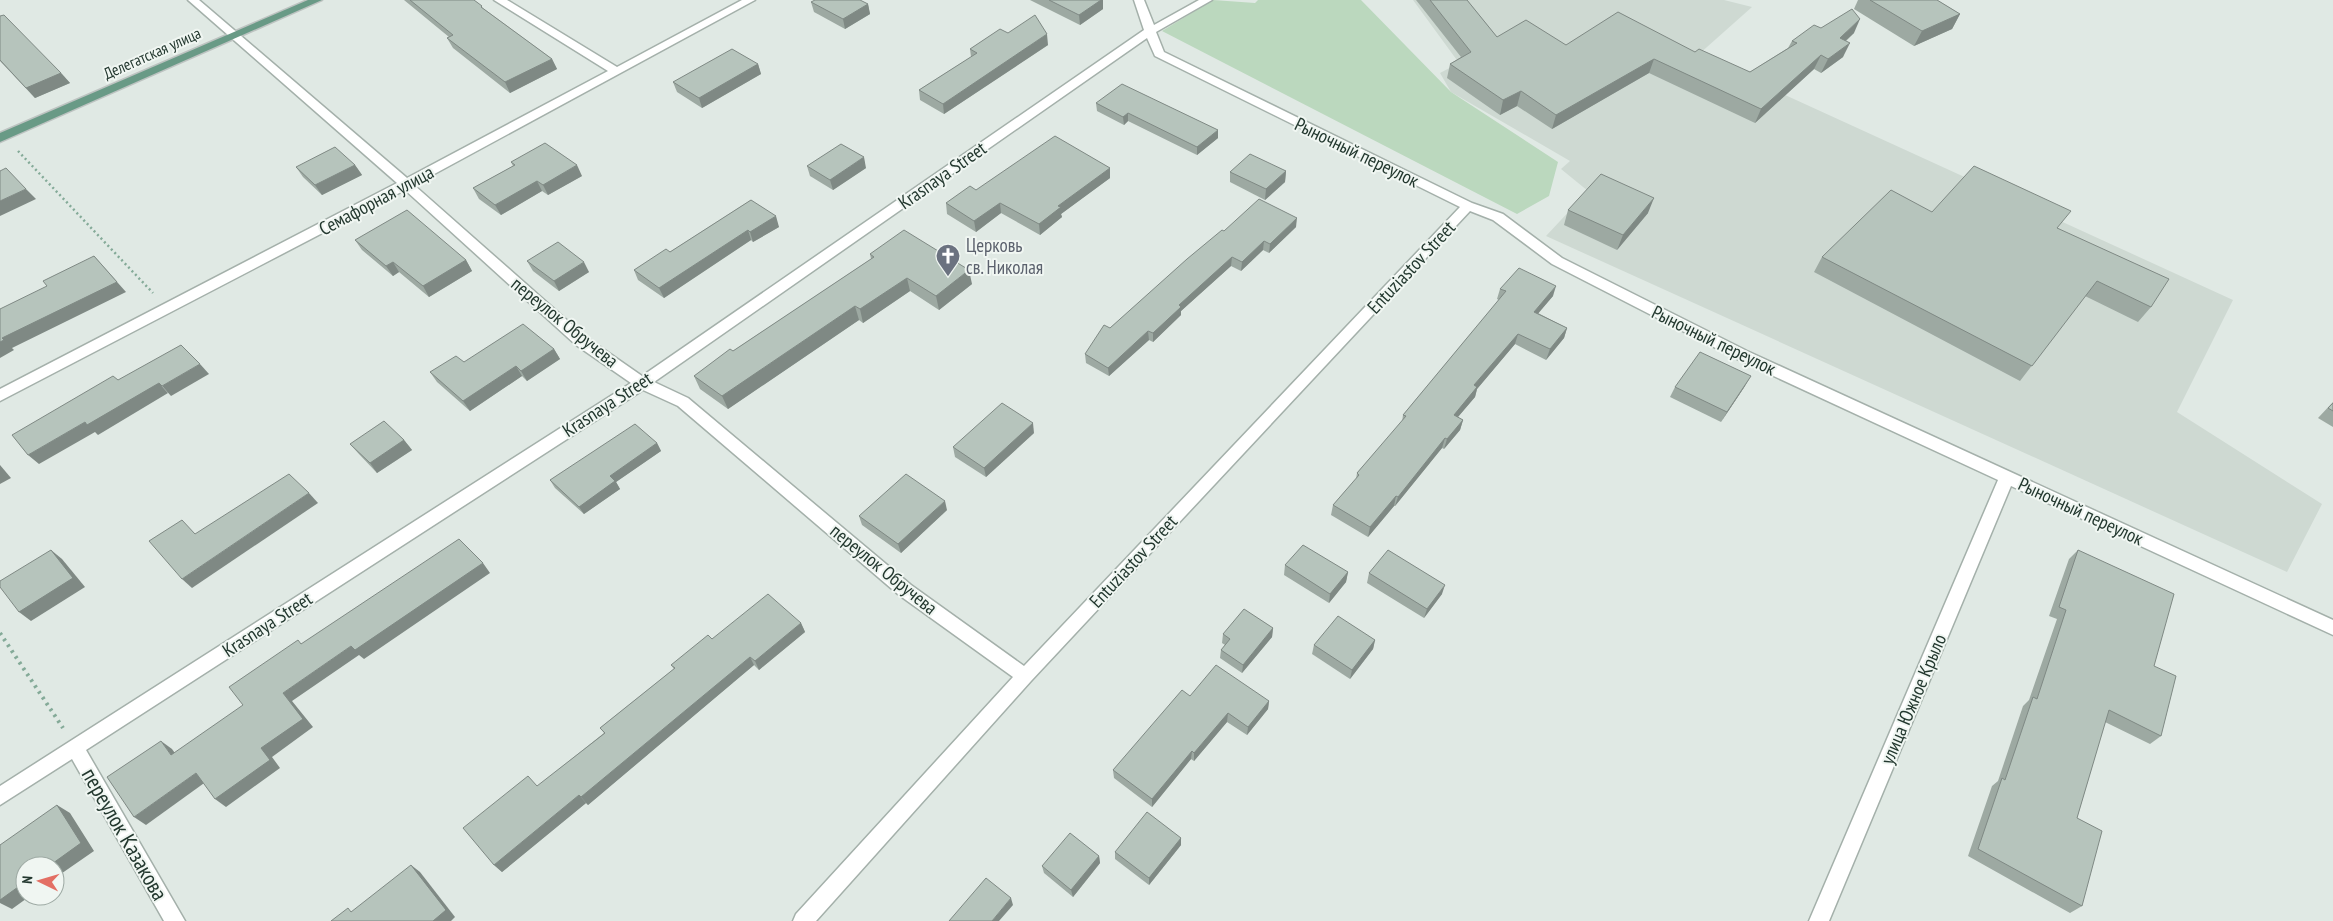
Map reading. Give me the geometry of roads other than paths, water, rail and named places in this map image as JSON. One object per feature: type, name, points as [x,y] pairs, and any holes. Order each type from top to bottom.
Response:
[{"type":"main road","name":"Делегатская улица","points":[[1,135],[317,0]]},
{"type":"street","name":"переулок Обручева","points":[[193,0],[406,184],[581,340],[642,383],[683,402],[905,590],[1025,676]]},
{"type":"street","points":[[499,0],[616,71]]},
{"type":"street","name":"Семафорная улица","points":[[0,396],[406,184],[750,0]]},
{"type":"street","name":"Рыночный переулок","points":[[1139,0],[1159,54],[1468,206],[1498,217],[1557,261],[1742,355],[2333,628]]},
{"type":"street","name":"Krasnaya Street","points":[[0,796],[642,383],[1150,31],[1207,0]]},
{"type":"street","name":"Entuziastov Street","points":[[803,921],[1025,676],[1468,206]]},
{"type":"street","name":"улица Южное Крыло","points":[[1819,921],[2007,477]]},
{"type":"street","name":"переулок Казакова","points":[[75,747],[175,921]]},
{"type":"place","name":"Церковь св. Николая","points":[[948,277]]}]
